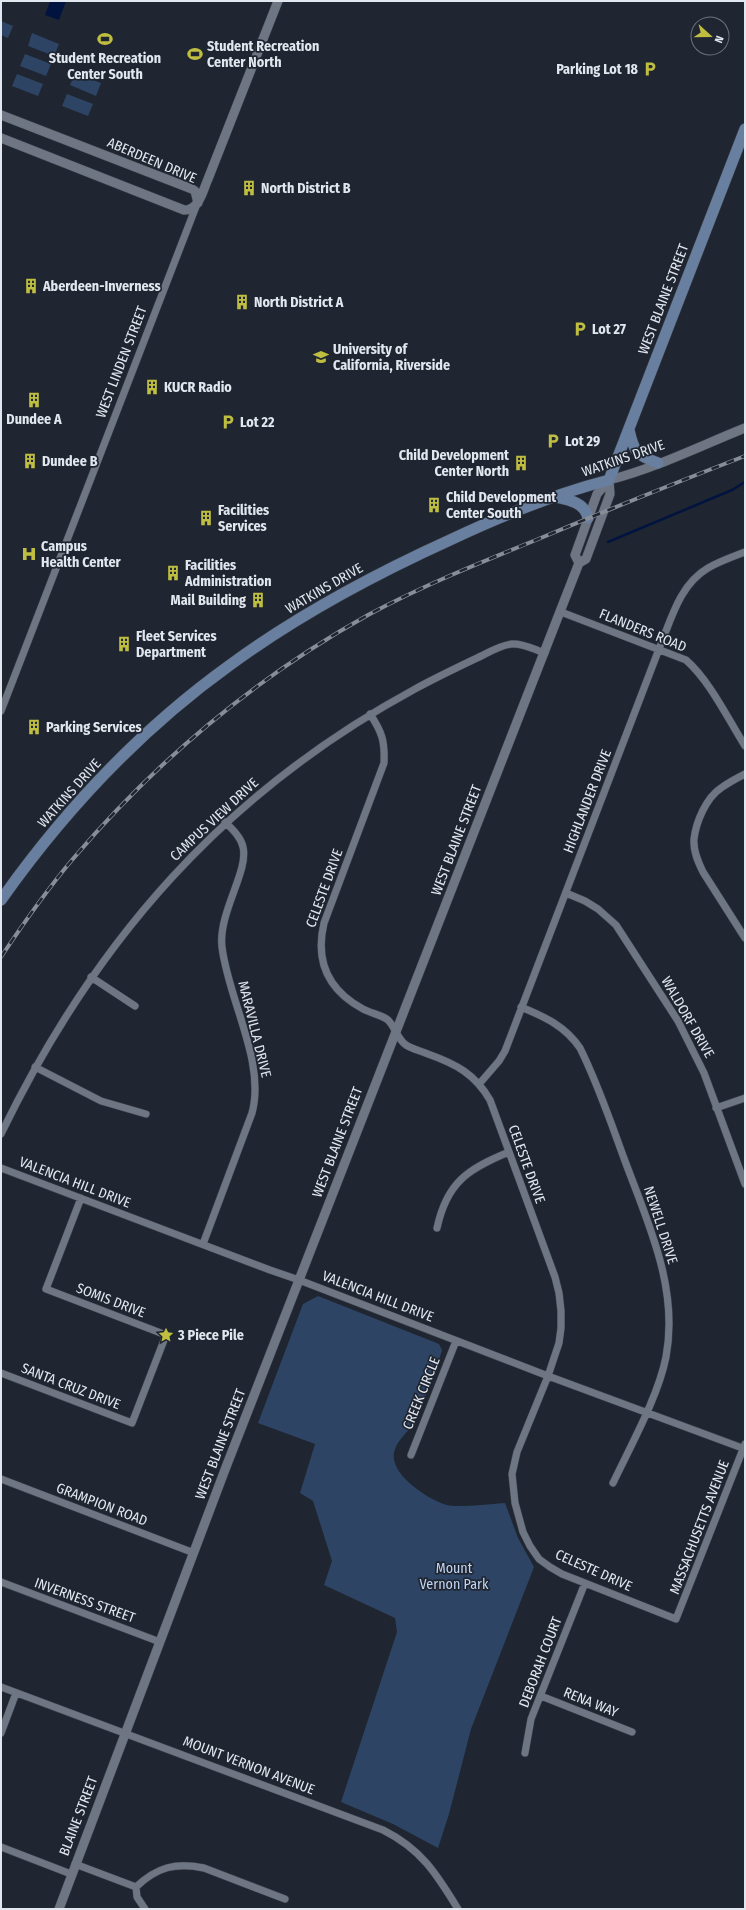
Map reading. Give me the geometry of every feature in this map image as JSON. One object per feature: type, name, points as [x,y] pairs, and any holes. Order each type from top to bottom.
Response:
[{"type":"main road","name":"WEST BLAINE STREET","points":[[609,480],[745,129]]},
{"type":"main road","points":[[629,430],[636,452],[641,456],[658,463]]},
{"type":"main road","name":"WATKINS DRIVE","points":[[1,900],[47,839],[107,772],[168,715],[230,665],[349,589],[413,556],[470,530],[556,496],[609,480]]},
{"type":"main road","points":[[556,496],[580,505],[586,512],[588,518]]},
{"type":"street","name":"WEST LINDEN STREET","points":[[1,711],[278,1]]},
{"type":"street","name":"ABERDEEN DRIVE","points":[[1,115],[192,189],[195,191],[198,203],[193,208],[184,210],[1,138]]},
{"type":"street","name":"WATKINS DRIVE","points":[[609,480],[627,475],[745,428]]},
{"type":"street","name":"WEST BLAINE STREET","points":[[579,563],[575,555],[588,518],[597,494],[609,480]]},
{"type":"street","name":"WEST BLAINE STREET","points":[[125,1732],[299,1280],[579,563],[586,559],[610,494],[609,480]]},
{"type":"street","name":"HIGHLANDER DRIVE","points":[[480,1083],[499,1061],[505,1051],[659,649],[683,591],[694,578],[719,562],[745,552]]},
{"type":"street","name":"FLANDERS ROAD","points":[[561,612],[681,658],[692,666],[712,693],[745,746]]},
{"type":"street","name":"CAMPUS VIEW DRIVE","points":[[1,1134],[35,1068],[91,977],[140,913],[225,822],[261,791],[332,738],[370,714],[436,677],[499,648],[513,644],[545,653]]},
{"type":"street","name":"CELESTE DRIVE","points":[[370,714],[382,733],[384,743],[384,763],[324,923],[320,940],[320,954],[331,983],[354,1005],[387,1020],[405,1045],[453,1064],[480,1083],[490,1100],[509,1152],[559,1293],[561,1328],[555,1357],[514,1461],[512,1474],[514,1503],[523,1532],[530,1546],[540,1559],[562,1574],[676,1618]]},
{"type":"street","points":[[745,774],[720,789],[710,799],[699,820],[694,840],[696,855],[703,872],[745,938]]},
{"type":"street","name":"MARAVILLA DRIVE","points":[[203,1244],[252,1113],[256,1093],[253,1067],[222,946],[224,918],[244,857],[241,841],[225,822]]},
{"type":"street","name":"WALDORF DRIVE","points":[[566,893],[585,901],[609,918],[622,933],[678,1021],[696,1053],[745,1184]]},
{"type":"street","points":[[91,977],[135,1006]]},
{"type":"street","name":"NEWELL DRIVE","points":[[522,1007],[562,1028],[573,1038],[580,1048],[614,1132],[657,1248],[666,1290],[668,1326],[667,1345],[661,1373],[646,1412],[613,1483]]},
{"type":"street","points":[[35,1068],[101,1101],[146,1114]]},
{"type":"street","points":[[716,1108],[745,1098]]},
{"type":"street","points":[[437,1228],[444,1204],[461,1178],[483,1163],[509,1152]]},
{"type":"street","name":"VALENCIA HILL DRIVE","points":[[1,1168],[299,1280],[548,1376],[745,1447]]},
{"type":"street","name":"SOMIS DRIVE","points":[[81,1198],[46,1289],[166,1335],[132,1423]]},
{"type":"street","name":"CREEK CIRCLE","points":[[410,1455],[456,1340]]},
{"type":"street","name":"SANTA CRUZ DRIVE","points":[[1,1373],[132,1423]]},
{"type":"street","name":"MASSACHUSETTS AVENUE","points":[[676,1618],[745,1447]]},
{"type":"street","name":"GRAMPION ROAD","points":[[1,1479],[194,1553]]},
{"type":"street","name":"INVERNESS STREET","points":[[1,1582],[160,1642]]},
{"type":"street","name":"DEBORAH COURT","points":[[525,1753],[531,1720],[585,1582]]},
{"type":"street","name":"MOUNT VERNON AVENUE","points":[[1,1687],[361,1821],[397,1837],[409,1844],[430,1866],[458,1909]]},
{"type":"street","points":[[1,1733],[16,1693]]},
{"type":"street","name":"RENA WAY","points":[[541,1696],[632,1732]]},
{"type":"street","name":"BLAINE STREET","points":[[58,1909],[125,1732]]},
{"type":"street","points":[[1,1847],[71,1874]]},
{"type":"street","points":[[75,1864],[136,1887]]},
{"type":"street","points":[[136,1887],[144,1879],[162,1869],[179,1865],[191,1865],[204,1868],[285,1899]]},
{"type":"street","points":[[136,1887],[137,1897],[145,1909]]},
{"type":"green space","points":[[1,21],[13,26],[8,38],[1,35]]},
{"type":"green space","points":[[32,33],[59,44],[54,56],[28,46]]},
{"type":"green space","points":[[25,54],[51,64],[46,76],[20,66]]},
{"type":"green space","points":[[75,73],[101,83],[96,96],[70,85]]},
{"type":"green space","points":[[17,74],[43,84],[38,96],[12,86]]},
{"type":"green space","points":[[67,94],[93,104],[88,116],[62,106]]},
{"type":"green space","name":"Mount Vernon Park","points":[[318,1296],[439,1344],[442,1350],[428,1390],[412,1426],[395,1448],[394,1461],[404,1478],[421,1492],[439,1502],[452,1506],[475,1506],[505,1503],[518,1538],[534,1567],[471,1729],[449,1814],[438,1848],[393,1824],[341,1802],[397,1632],[395,1618],[324,1585],[332,1561],[313,1501],[300,1493],[315,1444],[258,1423],[303,1304]]},
{"type":"shaded area","points":[[50,1],[66,1],[59,20],[45,15]]},
{"type":"waterway","points":[[608,542],[732,490],[745,482]]},
{"type":"railway","points":[[1,957],[62,872],[137,789],[209,724],[286,666],[326,640],[388,604],[472,566],[745,456]]},
{"type":"place","name":"Student Recreation Center South","points":[[105,39]]},
{"type":"place","name":"Student Recreation Center North","points":[[195,54]]},
{"type":"place","name":"Parking Lot 18","points":[[650,69]]},
{"type":"place","name":"North District B","points":[[249,188]]},
{"type":"place","name":"Aberdeen-Inverness","points":[[31,286]]},
{"type":"place","name":"North District A","points":[[242,302]]},
{"type":"place","name":"Lot 27","points":[[580,329]]},
{"type":"place","name":"University of California, Riverside","points":[[321,357]]},
{"type":"place","name":"KUCR Radio","points":[[152,387]]},
{"type":"place","name":"Dundee A","points":[[34,400]]},
{"type":"place","name":"Lot 22","points":[[228,422]]},
{"type":"place","name":"Lot 29","points":[[553,441]]},
{"type":"place","name":"Dundee B","points":[[30,461]]},
{"type":"place","name":"Child Development Center North","points":[[521,463]]},
{"type":"place","name":"Child Development Center South","points":[[434,505]]},
{"type":"place","name":"Facilities Services","points":[[206,518]]},
{"type":"place","name":"Campus Health Center","points":[[29,554]]},
{"type":"place","name":"Facilities Administration","points":[[173,573]]},
{"type":"place","name":"Mail Building","points":[[258,600]]},
{"type":"place","name":"Fleet Services Department","points":[[124,644]]},
{"type":"place","name":"Parking Services","points":[[34,727]]},
{"type":"place","name":"3 Piece Pile","points":[[166,1335]]}]
